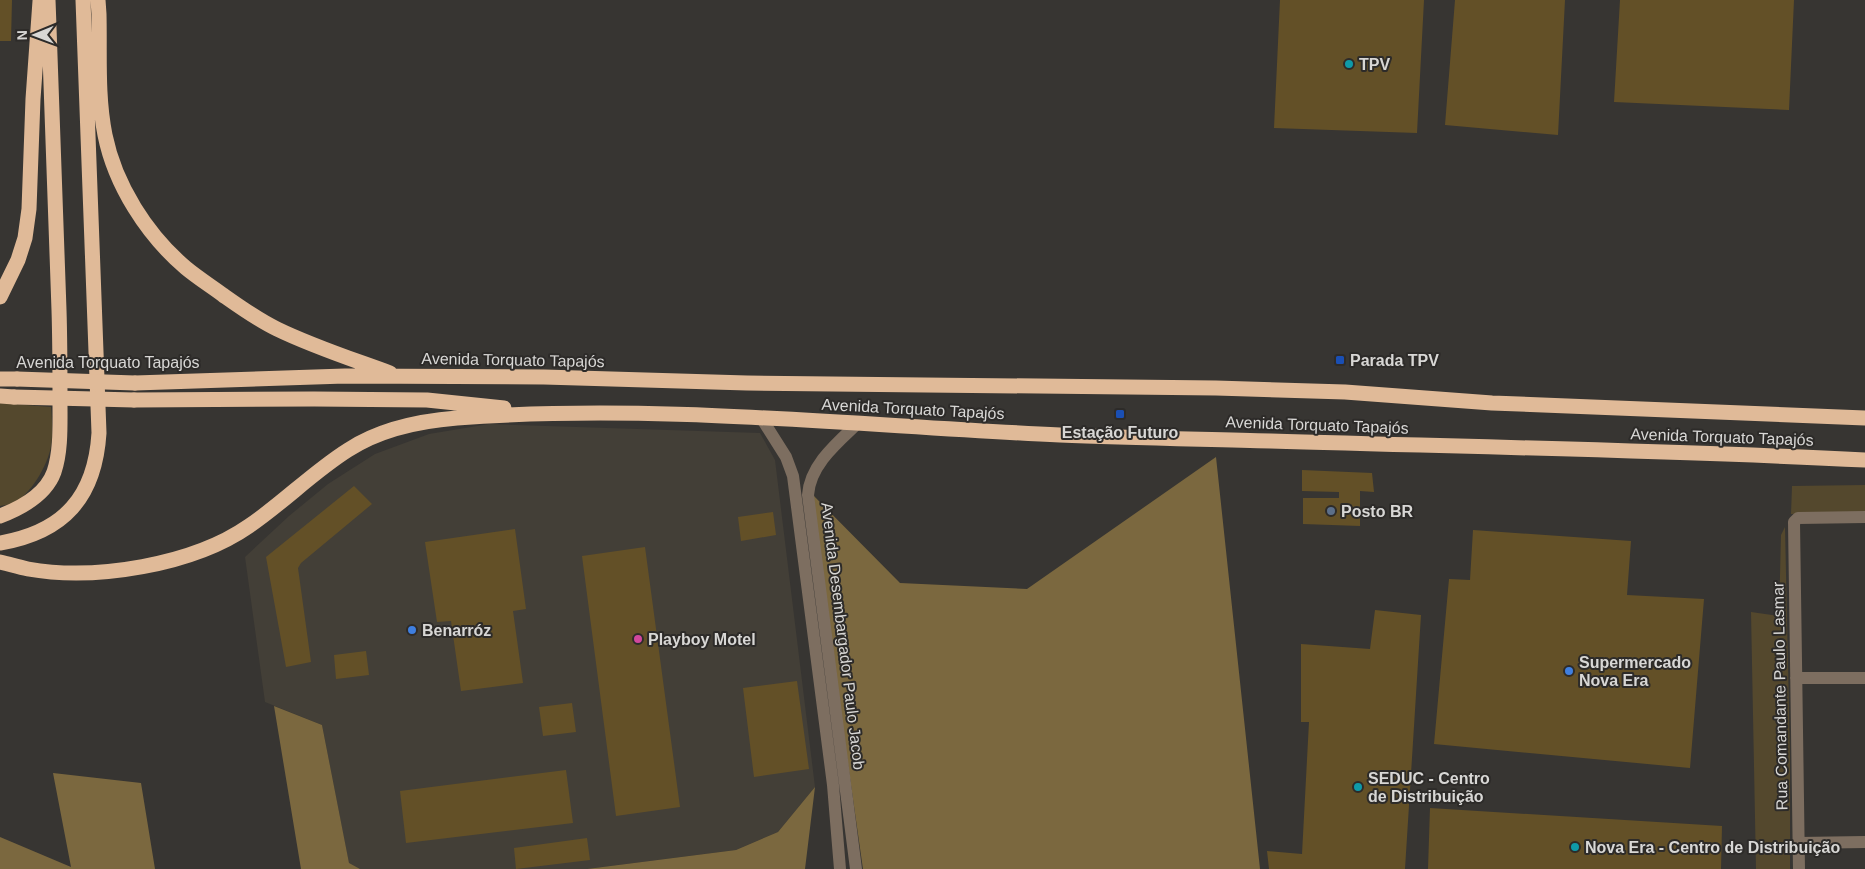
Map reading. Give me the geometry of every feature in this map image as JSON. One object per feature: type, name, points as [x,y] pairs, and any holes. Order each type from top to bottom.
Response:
[{"type":"highway","points":[[0,297],[18,260],[25,238],[30,209],[33,99],[41,0]]},
{"type":"highway","points":[[0,516],[33,499],[47,484],[54,473],[58,453],[60,429],[60,344],[48,0]]},
{"type":"highway","points":[[0,543],[26,536],[47,527],[71,510],[94,469],[97,454],[99,433],[83,0]]},
{"type":"highway","points":[[98,0],[101,106],[114,166],[127,194],[142,218],[164,246],[186,268],[275,328],[308,343],[401,377]]},
{"type":"highway","name":"Avenida Torquato Tapajós","points":[[0,379],[135,383],[345,376],[544,377],[747,382],[1216,388],[1345,392],[1492,403],[1865,418]]},
{"type":"highway","points":[[7,396],[134,400],[427,400],[558,413]]},
{"type":"highway","name":"Avenida Torquato Tapajós","points":[[0,562],[27,569],[97,572],[131,569],[156,564],[217,544],[246,529],[347,451],[369,438],[392,430],[457,418],[558,413],[684,415],[1067,435],[1733,454],[1865,460]]},
{"type":"street","name":"Avenida Desembargador Paulo Jacob","points":[[762,419],[786,457],[793,476],[834,785],[840,869]]},
{"type":"street","name":"Avenida Desembargador Paulo Jacob","points":[[856,869],[808,494],[809,485],[817,467],[836,444],[857,424]]},
{"type":"street","name":"Rua Comandante Paulo Lasmar","points":[[1800,869],[1794,522],[1798,518],[1865,517]]},
{"type":"street","points":[[1796,678],[1865,678]]},
{"type":"street","points":[[1799,843],[1865,842]]},
{"type":"shaded area","points":[[0,403],[51,407],[52,432],[49,454],[37,479],[19,500],[12,504],[0,506]]},
{"type":"shaded area","points":[[489,424],[760,433],[775,460],[815,787],[778,832],[736,850],[587,869],[360,869],[349,864],[322,725],[265,702],[245,557],[289,516],[328,484],[375,454],[429,434]]},
{"type":"shaded area","points":[[1216,457],[1260,869],[863,869],[809,491],[900,583],[1027,589]]},
{"type":"shaded area","points":[[1865,485],[1865,513],[1791,514],[1792,486]]},
{"type":"shaded area","points":[[1785,527],[1790,757],[1790,869],[1756,869],[1751,612],[1779,616],[1781,535]]},
{"type":"shaded area","points":[[274,706],[322,725],[349,863],[360,869],[301,869]]},
{"type":"shaded area","points":[[53,773],[141,783],[155,869],[0,869],[0,837],[71,867]]},
{"type":"shaded area","points":[[815,787],[805,869],[587,869],[736,850],[778,832]]},
{"type":"building","points":[[0,0],[12,0],[11,41],[0,41]]},
{"type":"building","name":"TPV","points":[[1280,0],[1424,0],[1417,133],[1274,128]]},
{"type":"building","points":[[1455,0],[1565,0],[1558,135],[1445,125]]},
{"type":"building","points":[[1620,0],[1794,0],[1789,110],[1614,102]]},
{"type":"building","name":"Posto BR","points":[[1302,470],[1372,473],[1374,492],[1360,491],[1360,526],[1303,524],[1303,498],[1339,498],[1339,492],[1302,491]]},
{"type":"building","points":[[354,486],[372,504],[301,563],[298,568],[311,662],[286,667],[266,557]]},
{"type":"building","points":[[773,512],[776,535],[741,541],[738,517]]},
{"type":"building","points":[[515,529],[526,609],[513,611],[523,683],[461,691],[451,621],[437,622],[425,542]]},
{"type":"building","name":"Supermercado Nova Era","points":[[1473,530],[1631,541],[1627,595],[1704,599],[1690,768],[1434,744],[1449,579],[1470,580]]},
{"type":"building","points":[[645,547],[680,807],[616,816],[582,556]]},
{"type":"building","name":"SEDUC - Centro de Distribuição","points":[[1375,610],[1421,615],[1405,869],[1269,869],[1267,851],[1302,854],[1309,722],[1301,722],[1301,644],[1370,649]]},
{"type":"building","points":[[366,651],[369,675],[336,679],[334,655]]},
{"type":"building","points":[[797,681],[809,769],[754,777],[743,688]]},
{"type":"building","points":[[572,703],[576,732],[543,736],[539,707]]},
{"type":"building","points":[[566,770],[573,823],[406,843],[400,791]]},
{"type":"building","name":"Nova Era - Centro de Distribuição","points":[[1430,808],[1722,826],[1721,869],[1428,869]]},
{"type":"building","points":[[587,838],[590,860],[516,869],[514,848]]},
{"type":"place","name":"TPV","points":[[1349,64]]},
{"type":"place","name":"Parada TPV","points":[[1340,360]]},
{"type":"place","name":"Estação Futuro","points":[[1120,414]]},
{"type":"place","name":"Posto BR","points":[[1331,511]]},
{"type":"place","name":"Benarróz","points":[[412,630]]},
{"type":"place","name":"Playboy Motel","points":[[638,639]]},
{"type":"place","name":"Supermercado Nova Era","points":[[1569,671]]},
{"type":"place","name":"SEDUC - Centro de Distribuição","points":[[1358,787]]},
{"type":"place","name":"Nova Era - Centro de Distribuição","points":[[1575,847]]}]
